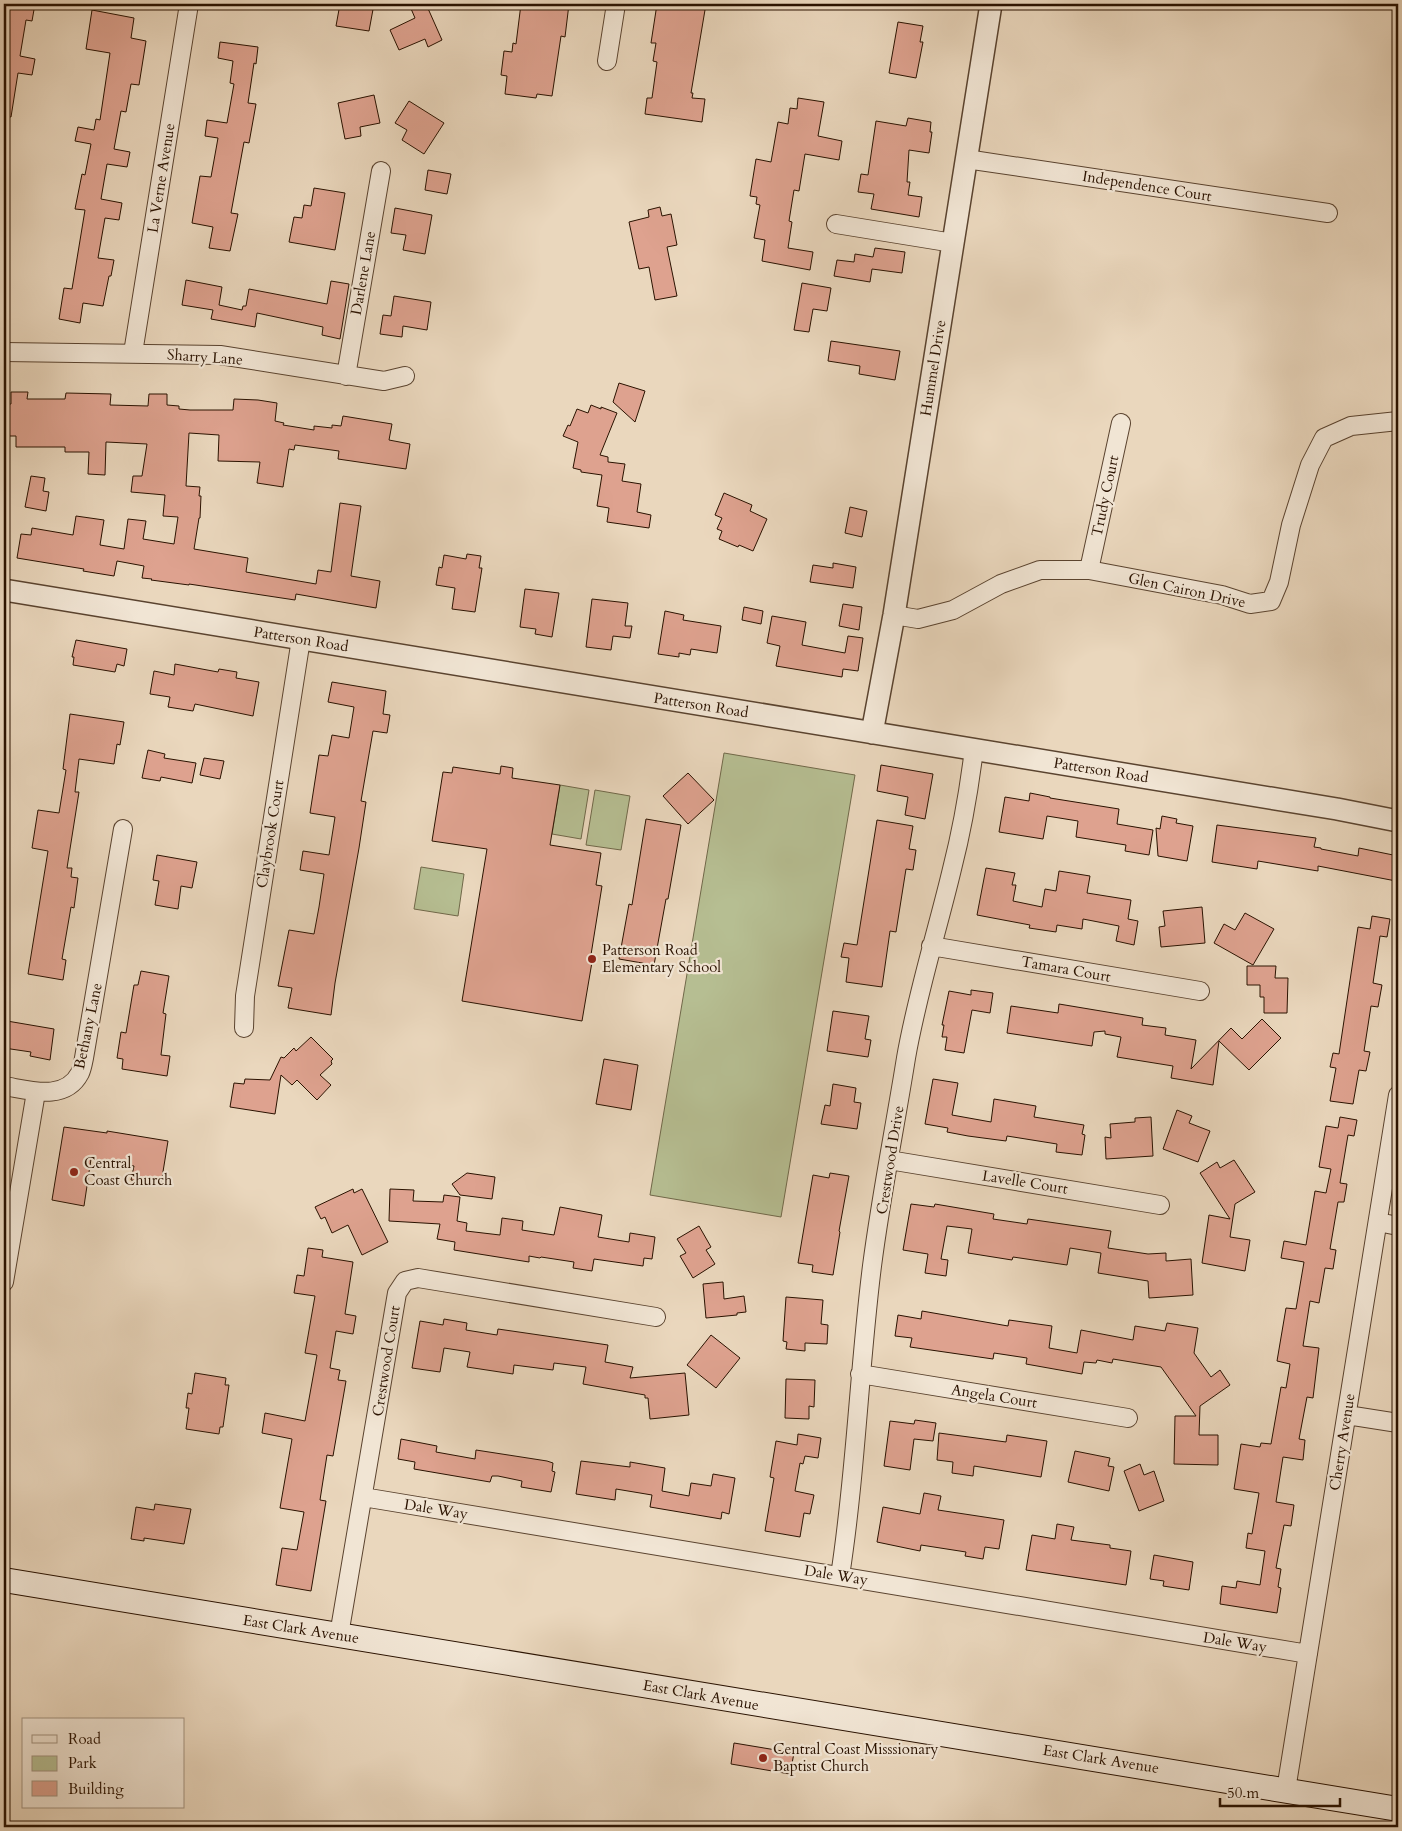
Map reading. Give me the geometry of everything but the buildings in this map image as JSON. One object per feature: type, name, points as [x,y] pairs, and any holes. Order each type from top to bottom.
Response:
[{"type":"main road","name":"East Clark Avenue","points":[[4,1580],[1398,1809]]},
{"type":"street","name":"La Verne Avenue","points":[[133,353],[189,4]]},
{"type":"street","points":[[607,61],[616,4]]},
{"type":"street","name":"Hummel Drive","points":[[872,733],[894,615],[991,4]]},
{"type":"street","name":"Independence Court","points":[[966,159],[1328,213]]},
{"type":"street","name":"Darlene Lane","points":[[346,376],[381,171]]},
{"type":"street","points":[[836,224],[953,244]]},
{"type":"street","name":"Sharry Lane","points":[[4,352],[220,355],[384,381],[405,376]]},
{"type":"street","name":"Glen Cairon Drive","points":[[894,615],[918,619],[953,610],[1001,584],[1040,570],[1089,570],[1222,595],[1250,604],[1271,601],[1279,582],[1291,525],[1310,465],[1324,438],[1351,426],[1398,421]]},
{"type":"street","name":"Trudy Court","points":[[1089,570],[1121,423]]},
{"type":"street","name":"Patterson Road","points":[[4,590],[1337,809],[1398,821]]},
{"type":"street","name":"Claybrook Court","points":[[244,1028],[245,996],[301,639]]},
{"type":"street","name":"Crestwood Drive","points":[[840,1576],[847,1530],[860,1374],[872,1265],[889,1160],[907,1054],[931,946],[952,869],[969,791],[974,749]]},
{"type":"street","name":"Bethany Lane","points":[[4,1086],[36,1092],[56,1092],[70,1086],[80,1074],[123,829]]},
{"type":"street","name":"Tamara Court","points":[[931,946],[1200,991]]},
{"type":"street","points":[[4,1282],[36,1092]]},
{"type":"street","name":"Cherry Avenue","points":[[1286,1790],[1398,1096]]},
{"type":"street","name":"Lavelle Court","points":[[889,1160],[1160,1204]]},
{"type":"street","points":[[1378,1222],[1398,1226]]},
{"type":"street","name":"Crestwood Court","points":[[339,1635],[397,1293],[405,1281],[418,1278],[656,1317]]},
{"type":"street","name":"Angela Court","points":[[860,1374],[1128,1418]]},
{"type":"street","points":[[1347,1415],[1398,1423]]},
{"type":"street","name":"Dale Way","points":[[363,1497],[1308,1654]]},
{"type":"green space","points":[[724,753],[855,775],[781,1217],[650,1195]]},
{"type":"green space","points":[[560,785],[589,790],[581,839],[552,834]]},
{"type":"green space","points":[[595,790],[630,796],[621,850],[586,845]]},
{"type":"green space","points":[[421,867],[464,874],[458,916],[414,909]]},
{"type":"place","name":"Patterson Road Elementary School","points":[[592,959]]},
{"type":"place","name":"Central Coast Church","points":[[74,1172]]},
{"type":"place","name":"Central Coast Misssionary Baptist Church","points":[[763,1758]]}]
